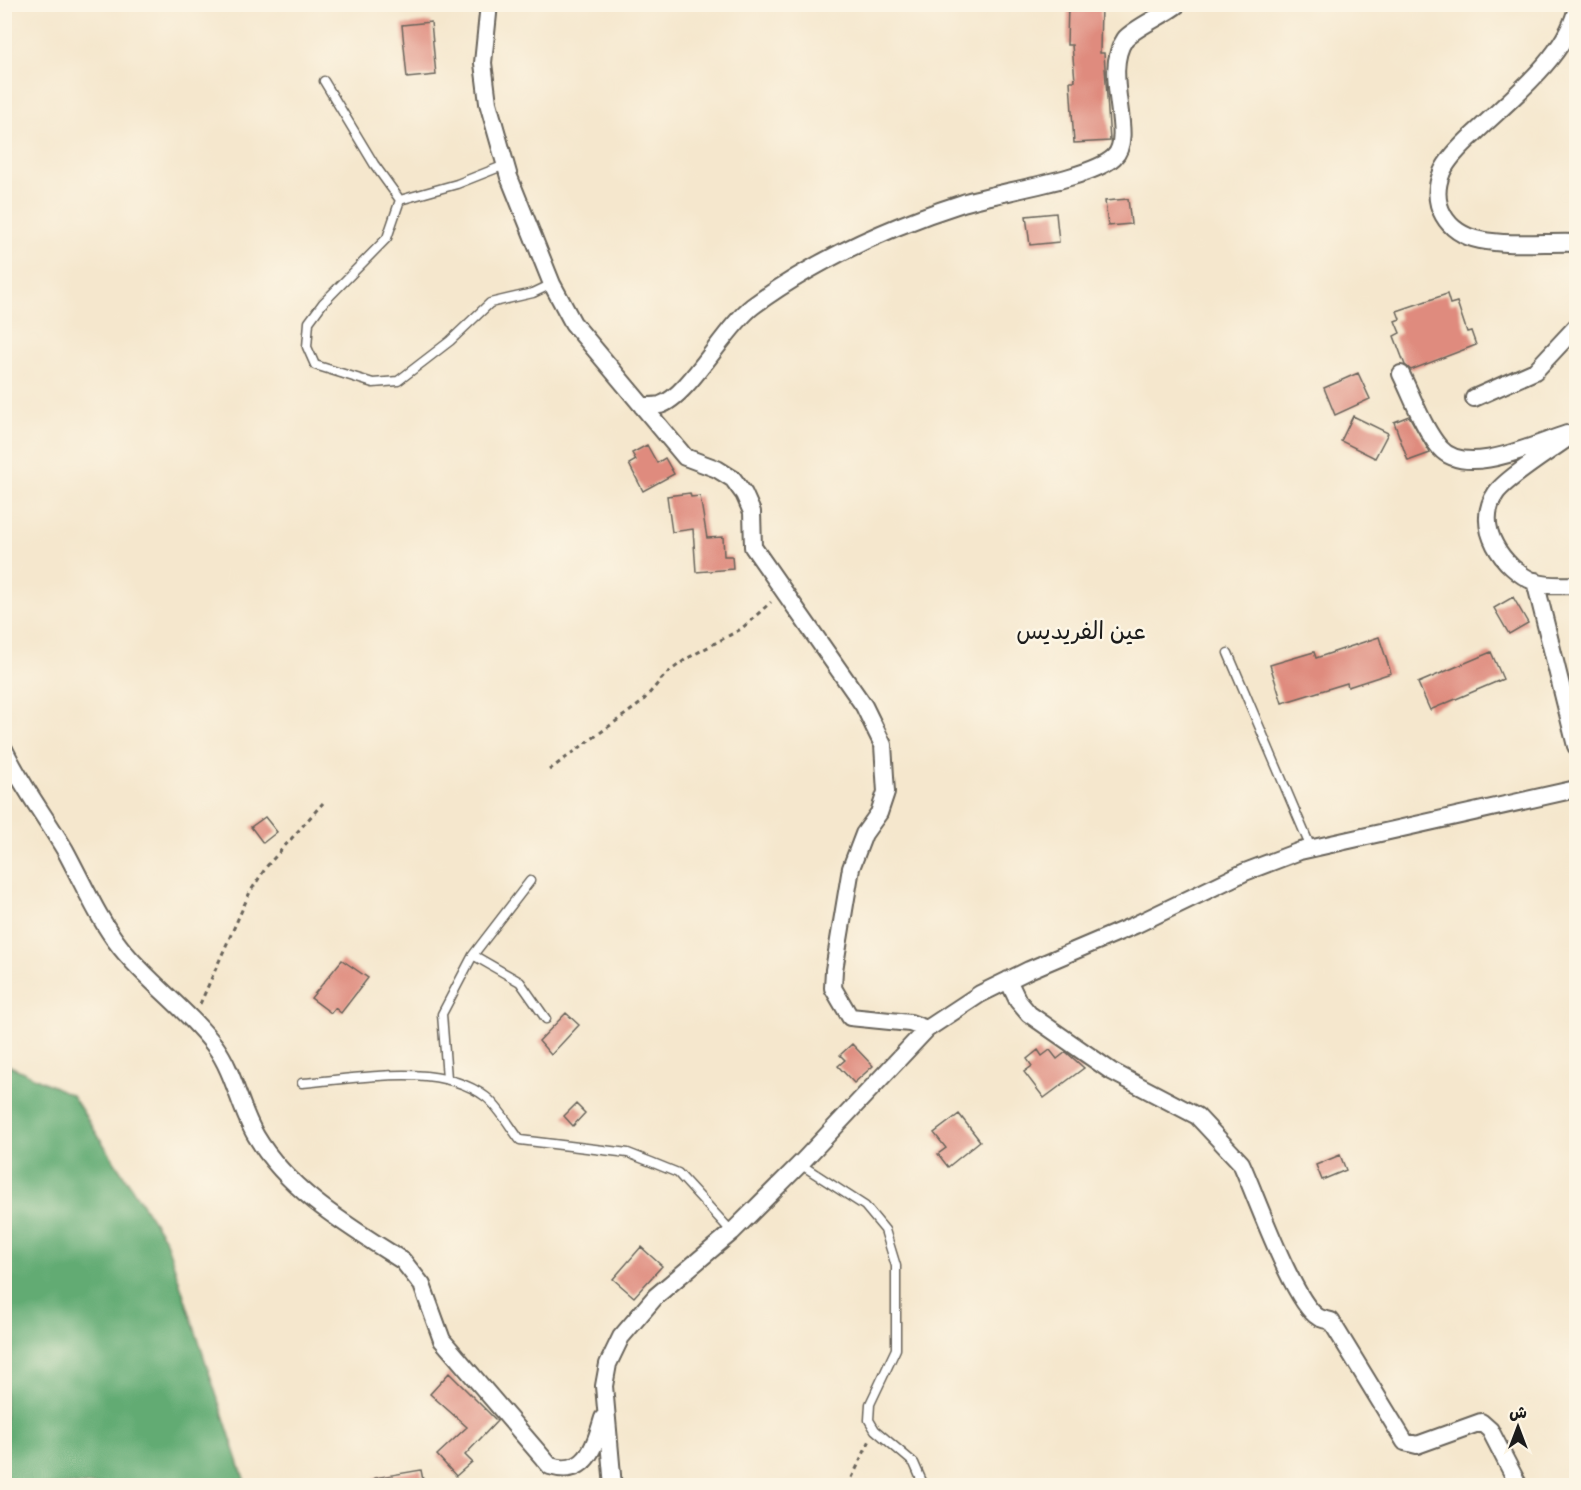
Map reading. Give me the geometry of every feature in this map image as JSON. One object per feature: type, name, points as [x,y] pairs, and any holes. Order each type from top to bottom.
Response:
[{"type":"street","points":[[489,4],[483,63],[488,103],[505,165],[552,284],[573,322],[685,457],[717,468],[733,479],[752,512],[753,547],[864,706],[883,745],[885,792],[879,813],[864,834],[851,868],[833,988],[850,1017],[910,1023],[927,1029]]},
{"type":"street","points":[[642,406],[662,405],[696,372],[719,341],[749,309],[783,284],[828,257],[964,203],[1080,173],[1114,157],[1122,143],[1115,76],[1117,54],[1127,37],[1178,4]]},
{"type":"street","points":[[1576,11],[1564,40],[1534,75],[1466,142],[1443,170],[1437,201],[1448,225],[1480,240],[1576,243]]},
{"type":"street","points":[[1474,398],[1535,371],[1576,327]]},
{"type":"street","points":[[1401,374],[1439,447],[1458,460],[1467,462],[1486,459],[1576,432]]},
{"type":"street","points":[[1576,432],[1497,492],[1489,507],[1487,520],[1493,542],[1506,561],[1535,581],[1556,586],[1576,585]]},
{"type":"street","points":[[1535,581],[1576,746]]},
{"type":"street","points":[[4,749],[23,785],[64,849],[120,946],[144,974],[192,1019],[226,1063],[241,1106],[256,1136],[272,1160],[297,1186],[334,1216],[404,1261],[422,1285],[442,1340],[550,1466],[566,1471],[579,1466],[595,1444],[604,1412]]},
{"type":"street","points":[[613,1485],[604,1412],[604,1386],[608,1364],[621,1337],[656,1296],[732,1232],[800,1164],[927,1029],[980,994],[1008,980],[1071,950],[1135,925],[1245,872],[1311,848],[1576,789]]},
{"type":"street","points":[[1008,980],[1018,1001],[1029,1014],[1112,1071],[1197,1116],[1231,1150],[1241,1163],[1294,1284],[1318,1318],[1331,1321],[1404,1442],[1417,1445],[1481,1422],[1490,1430],[1519,1485]]},
{"type":"lane","points":[[324,81],[374,164],[400,200]]},
{"type":"lane","points":[[400,200],[457,184],[505,165]]},
{"type":"lane","points":[[400,200],[387,238],[323,303],[309,322],[307,347],[315,365],[373,383],[398,381],[450,341],[490,303],[511,296],[533,293],[552,284]]},
{"type":"lane","points":[[1228,653],[1311,848]]},
{"type":"lane","points":[[447,1078],[442,1014],[473,956],[530,882]]},
{"type":"lane","points":[[473,956],[520,982],[546,1018]]},
{"type":"lane","points":[[302,1083],[390,1075],[447,1078],[487,1097],[520,1140],[628,1153],[678,1173],[732,1232]]},
{"type":"lane","points":[[800,1164],[865,1206],[885,1230],[896,1266],[896,1349],[870,1404],[869,1420],[875,1430],[914,1463],[924,1485]]},
{"type":"path","points":[[549,770],[641,703],[665,675],[686,659],[741,629],[784,592]]},
{"type":"path","points":[[192,1019],[246,899],[267,866],[323,803]]},
{"type":"path","points":[[848,1485],[875,1430]]},
{"type":"green space","points":[[4,1063],[72,1095],[166,1241],[246,1485],[5,1485]]},
{"type":"building","points":[[1068,4],[1101,4],[1100,53],[1104,53],[1110,141],[1074,143],[1070,81],[1075,81],[1072,45],[1067,45]]},
{"type":"building","points":[[431,22],[436,75],[407,78],[402,25]]},
{"type":"building","points":[[1128,199],[1131,224],[1108,226],[1105,201]]},
{"type":"building","points":[[1056,213],[1059,242],[1030,245],[1026,216]]},
{"type":"building","points":[[1447,294],[1450,304],[1457,302],[1467,332],[1471,331],[1476,345],[1411,370],[1405,365],[1394,336],[1400,333],[1395,321],[1400,319],[1397,311]]},
{"type":"building","points":[[1358,373],[1370,399],[1335,415],[1324,388]]},
{"type":"building","points":[[1353,416],[1388,433],[1375,458],[1341,441]]},
{"type":"building","points":[[1409,416],[1430,453],[1408,461],[1394,422]]},
{"type":"building","points":[[647,445],[657,463],[665,458],[674,474],[643,491],[629,464],[636,460],[632,453]]},
{"type":"building","points":[[690,493],[691,497],[700,496],[707,538],[723,537],[724,556],[732,556],[733,569],[696,572],[693,529],[672,532],[667,496]]},
{"type":"building","points":[[1513,597],[1528,623],[1509,634],[1494,608]]},
{"type":"building","points":[[1379,637],[1391,673],[1348,687],[1347,683],[1282,703],[1270,665],[1314,652],[1316,658]]},
{"type":"building","points":[[1491,652],[1503,679],[1430,710],[1418,683]]},
{"type":"building","points":[[265,817],[277,832],[263,843],[251,827]]},
{"type":"building","points":[[342,960],[368,978],[341,1013],[335,1008],[331,1013],[311,998]]},
{"type":"building","points":[[566,1013],[579,1025],[551,1055],[539,1041]]},
{"type":"building","points":[[852,1044],[873,1066],[854,1083],[838,1066],[845,1060],[840,1055]]},
{"type":"building","points":[[1038,1050],[1042,1056],[1050,1050],[1057,1059],[1066,1052],[1084,1068],[1044,1098],[1024,1072],[1032,1066],[1027,1059]]},
{"type":"building","points":[[576,1104],[585,1113],[573,1126],[564,1116]]},
{"type":"building","points":[[959,1114],[980,1141],[948,1167],[938,1154],[946,1148],[934,1133]]},
{"type":"building","points":[[1340,1155],[1346,1170],[1322,1180],[1316,1165]]},
{"type":"building","points":[[641,1247],[662,1266],[634,1297],[613,1279]]},
{"type":"building","points":[[449,1373],[497,1421],[465,1455],[472,1462],[456,1476],[437,1455],[467,1427],[430,1394]]},
{"type":"building","points":[[421,1470],[424,1485],[375,1485],[374,1478]]},
{"type":"district","name":"عين الفريديس","points":[[1081,631]]}]
